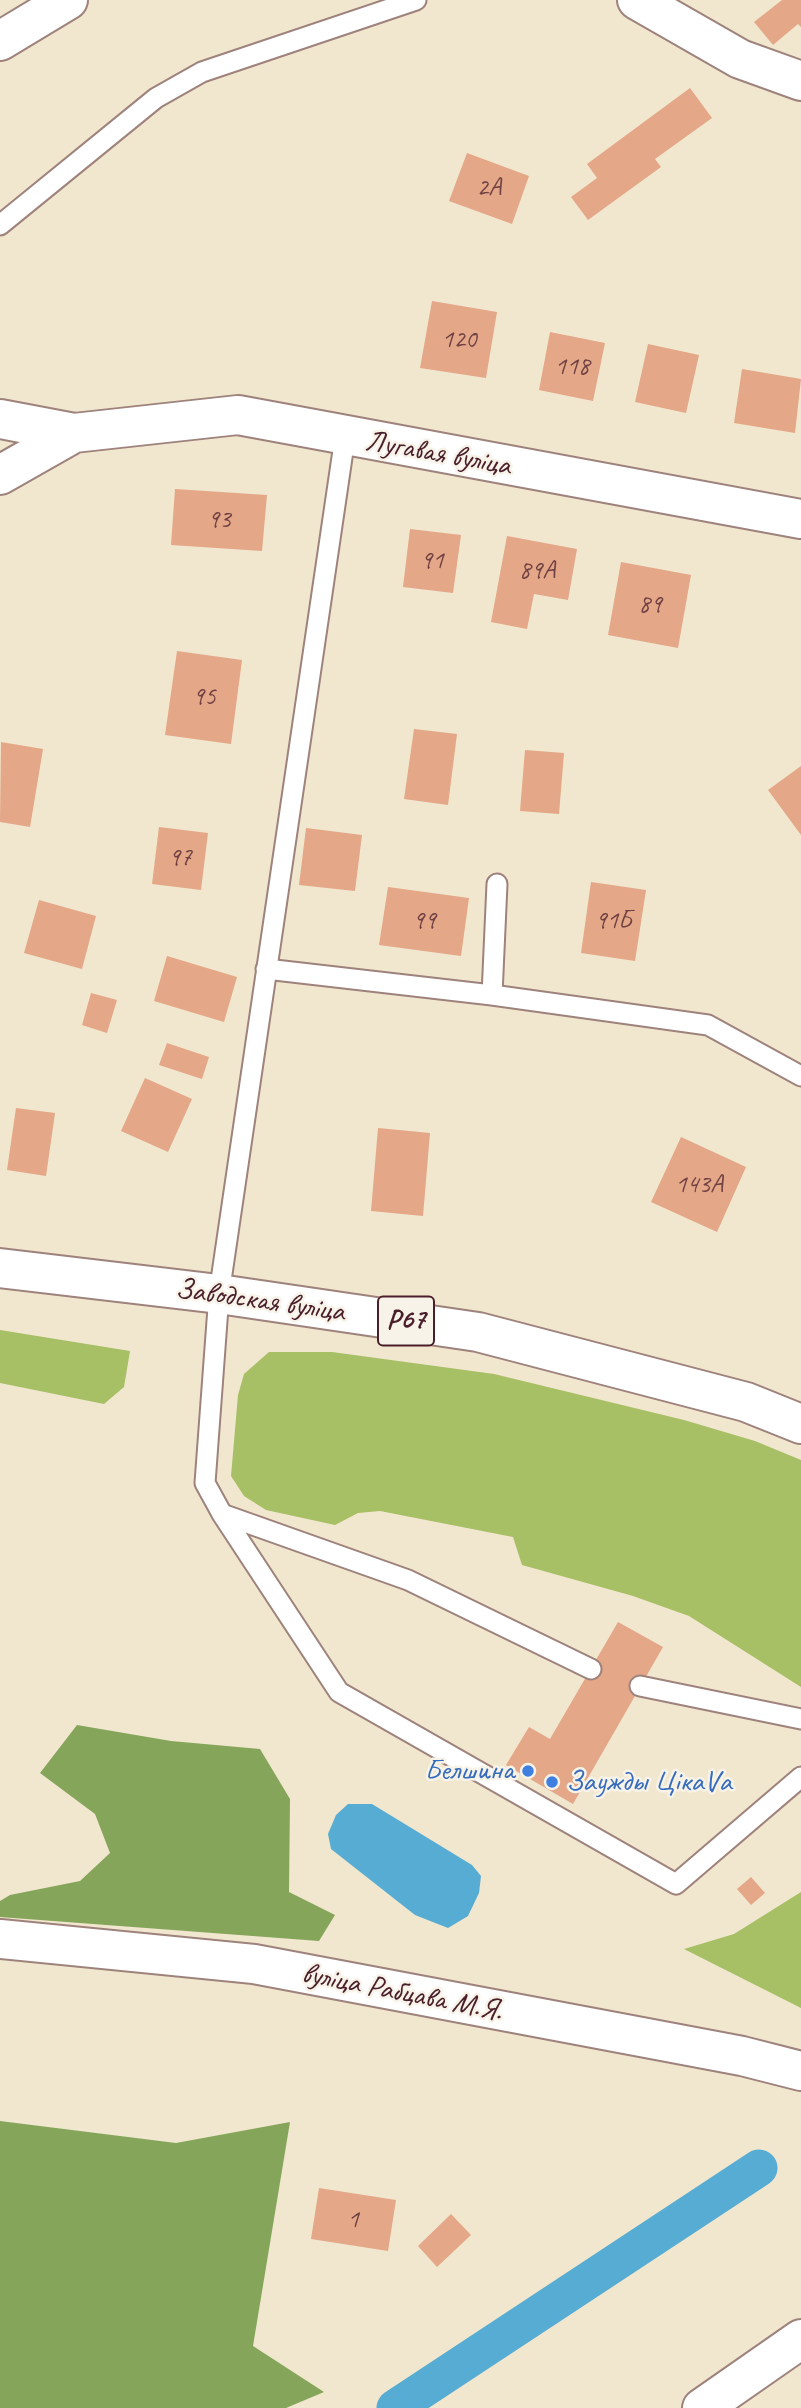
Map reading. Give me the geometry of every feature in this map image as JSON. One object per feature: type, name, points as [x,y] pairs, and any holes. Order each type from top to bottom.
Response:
[{"type":"street","points":[[0,41],[68,0]]},
{"type":"street","points":[[636,0],[740,59],[801,81]]},
{"type":"street","name":"Лугавая вуліца","points":[[74,433],[237,415],[801,519]]},
{"type":"street","points":[[0,419],[74,433]]},
{"type":"street","points":[[0,475],[74,433]]},
{"type":"street","name":"Заводская вуліца","points":[[0,1268],[219,1294],[478,1332],[746,1402],[801,1424]]},
{"type":"street","name":"вуліца Рабцава М.Я.","points":[[0,1939],[254,1965],[742,2056],[801,2071]]},
{"type":"street","points":[[702,2408],[801,2339]]},
{"type":"lane","points":[[0,225],[156,98],[202,72],[416,0]]},
{"type":"lane","points":[[345,437],[219,1294],[205,1483],[222,1514],[339,1692],[676,1884],[801,1777]]},
{"type":"lane","points":[[492,995],[497,884]]},
{"type":"lane","points":[[266,969],[492,995],[708,1025],[801,1076]]},
{"type":"lane","points":[[222,1514],[408,1580],[591,1669]]},
{"type":"lane","points":[[640,1686],[801,1719]]},
{"type":"green space","points":[[0,1330],[130,1351],[124,1387],[104,1404],[0,1383]]},
{"type":"green space","points":[[269,1352],[332,1352],[494,1374],[684,1420],[755,1441],[801,1460],[801,1687],[689,1616],[633,1596],[522,1565],[513,1537],[380,1511],[358,1513],[335,1525],[266,1510],[244,1496],[231,1476],[238,1395],[244,1374]]},
{"type":"green space","points":[[77,1725],[171,1741],[260,1749],[290,1799],[289,1892],[335,1915],[319,1941],[0,1917],[0,1901],[10,1895],[80,1881],[110,1853],[95,1814],[40,1773]]},
{"type":"green space","points":[[801,1892],[801,2008],[684,1949],[734,1934]]},
{"type":"green space","points":[[0,2121],[176,2143],[290,2122],[253,2346],[324,2392],[286,2408],[0,2408]]},
{"type":"water","points":[[348,1804],[372,1804],[472,1865],[481,1876],[479,1893],[468,1916],[448,1928],[415,1915],[331,1849],[328,1834],[336,1815]]},
{"type":"building","points":[[782,0],[801,0],[801,27],[798,24],[773,45],[754,22]]},
{"type":"building","points":[[690,88],[712,118],[655,159],[661,167],[588,220],[571,197],[597,178],[587,164]]},
{"type":"building","points":[[467,153],[529,176],[512,224],[449,201]]},
{"type":"building","points":[[432,301],[497,312],[486,378],[420,368]]},
{"type":"building","points":[[550,332],[605,343],[593,401],[539,390]]},
{"type":"building","points":[[648,344],[699,355],[686,413],[635,402]]},
{"type":"building","points":[[742,369],[801,379],[795,433],[734,423]]},
{"type":"building","points":[[175,489],[267,495],[262,551],[171,545]]},
{"type":"building","points":[[410,529],[461,535],[453,593],[403,587]]},
{"type":"building","points":[[507,536],[577,549],[568,600],[534,594],[527,629],[491,622]]},
{"type":"building","points":[[621,562],[691,575],[678,648],[608,635]]},
{"type":"building","points":[[177,651],[242,660],[231,744],[165,735]]},
{"type":"building","points":[[414,729],[457,734],[448,805],[404,799]]},
{"type":"building","points":[[1,742],[43,749],[30,827],[0,822]]},
{"type":"building","points":[[525,750],[564,753],[559,814],[520,811]]},
{"type":"building","points":[[801,766],[801,835],[768,790]]},
{"type":"building","points":[[159,827],[208,833],[201,890],[152,884]]},
{"type":"building","points":[[306,828],[362,835],[355,891],[299,885]]},
{"type":"building","points":[[591,882],[646,890],[635,961],[581,953]]},
{"type":"building","points":[[388,887],[469,898],[461,956],[379,945]]},
{"type":"building","points":[[39,900],[96,916],[82,969],[24,953]]},
{"type":"building","points":[[167,956],[237,977],[224,1022],[154,1001]]},
{"type":"building","points":[[91,993],[117,1000],[107,1033],[82,1025]]},
{"type":"building","points":[[167,1043],[209,1057],[202,1079],[159,1065]]},
{"type":"building","points":[[145,1078],[192,1099],[168,1152],[121,1131]]},
{"type":"building","points":[[16,1108],[55,1113],[46,1176],[7,1170]]},
{"type":"building","points":[[378,1128],[430,1133],[423,1216],[371,1211]]},
{"type":"building","points":[[681,1137],[746,1167],[717,1232],[651,1202]]},
{"type":"building","points":[[618,1622],[663,1647],[573,1804],[506,1765],[529,1727],[550,1739]]},
{"type":"building","points":[[751,1877],[765,1893],[751,1905],[737,1889]]},
{"type":"building","points":[[319,2188],[396,2200],[388,2251],[311,2239]]},
{"type":"building","points":[[451,2214],[471,2235],[437,2267],[418,2246]]},
{"type":"waterway","points":[[395,2408],[759,2168]]},
{"type":"place","name":"Белшина","points":[[528,1771]]},
{"type":"place","name":"Заужды ЦікаVа","points":[[552,1782]]}]
